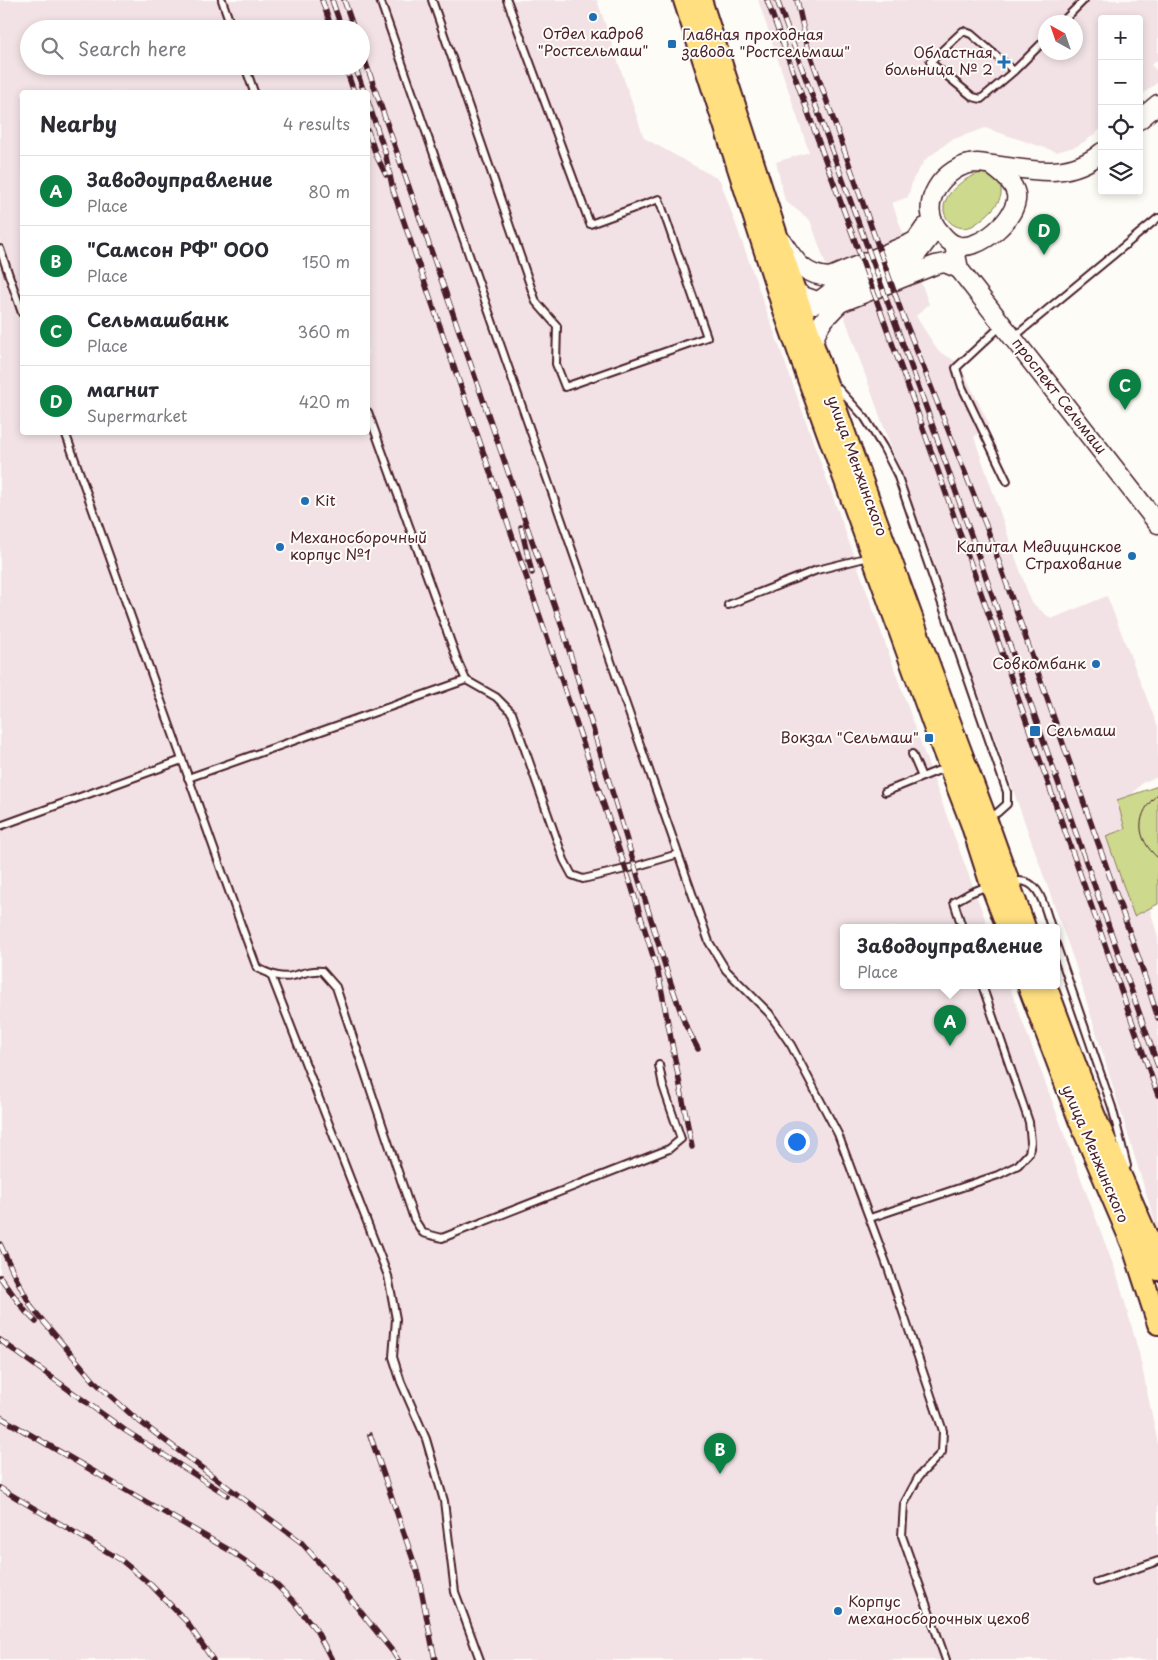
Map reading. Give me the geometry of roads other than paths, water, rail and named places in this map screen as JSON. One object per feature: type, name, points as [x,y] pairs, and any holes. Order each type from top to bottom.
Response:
[{"type":"main road","name":"улица Менжинского","points":[[684,0],[776,258],[873,556],[957,766],[986,818],[1007,924]]},
{"type":"main road","name":"улица Менжинского","points":[[701,0],[774,228],[776,258],[795,291],[804,317],[806,348],[823,373],[957,766],[971,823],[1000,884],[1023,924]]},
{"type":"main road","points":[[1143,117],[1158,104]]},
{"type":"main road","points":[[959,269],[954,245],[934,223],[930,208],[932,195],[949,175],[972,164],[1052,172],[1075,168],[1098,155]]},
{"type":"main road","points":[[954,245],[969,247],[982,241],[1000,226],[1013,210],[1016,202],[1015,190],[1003,174],[992,166]]},
{"type":"main road","points":[[774,228],[789,252],[809,273],[819,277],[830,277],[911,243],[934,223]]},
{"type":"main road","points":[[806,348],[837,296],[916,255],[934,223]]},
{"type":"main road","points":[[935,265],[954,245]]},
{"type":"main road","points":[[776,258],[795,271],[804,281],[837,296]]},
{"type":"main road","points":[[804,317],[817,301],[935,265],[945,264],[959,269]]},
{"type":"main road","name":"проспект Сельмаш","points":[[959,269],[1158,524]]},
{"type":"main road","points":[[795,291],[817,301]]},
{"type":"main road","name":"улица Менжинского","points":[[1030,989],[1079,1120],[1132,1244],[1158,1324]]},
{"type":"main road","name":"улица Менжинского","points":[[1047,989],[1094,1114],[1140,1219],[1158,1270]]},
{"type":"lane","points":[[222,0],[229,20]]},
{"type":"lane","points":[[380,0],[709,942],[726,970],[769,1013],[791,1045],[838,1134],[870,1218],[944,1431],[942,1452],[919,1476],[904,1504],[902,1536],[946,1660]]},
{"type":"lane","points":[[432,0],[536,302],[557,326],[556,364],[565,387],[707,337],[659,199],[590,224],[507,0]]},
{"type":"lane","points":[[1069,15],[1084,0]]},
{"type":"lane","points":[[1014,71],[971,34],[963,31],[930,62],[973,97],[981,99],[1014,71],[1038,47]]},
{"type":"lane","points":[[247,75],[253,90]]},
{"type":"lane","points":[[1008,481],[962,387],[956,368],[1158,218]]},
{"type":"lane","points":[[0,250],[20,307]]},
{"type":"lane","points":[[823,373],[864,418],[883,447],[897,474],[1007,792],[1007,804],[997,813],[986,818]]},
{"type":"lane","points":[[370,418],[458,662],[466,680],[496,697],[512,712],[564,860],[572,875],[583,879],[678,854]]},
{"type":"lane","points":[[66,435],[257,968],[271,975],[290,977],[313,969],[322,970],[336,986],[414,1220],[423,1233],[442,1238],[669,1150],[681,1139],[663,1086],[659,1065]]},
{"type":"lane","points":[[728,605],[817,570],[873,556]]},
{"type":"lane","points":[[188,778],[466,680]]},
{"type":"lane","points":[[912,754],[922,777]]},
{"type":"lane","points":[[0,826],[182,760]]},
{"type":"lane","points":[[886,792],[922,777],[957,766]]},
{"type":"lane","points":[[961,924],[954,902],[970,893],[1021,880],[1031,883],[1039,893],[1050,924]]},
{"type":"lane","points":[[1060,956],[1112,1107],[1140,1219]]},
{"type":"lane","points":[[271,975],[388,1276],[396,1319],[393,1357],[401,1382],[426,1439],[442,1492],[455,1592],[480,1660]]},
{"type":"lane","points":[[870,1218],[998,1175],[1018,1165],[1028,1153],[1031,1142],[1029,1122],[983,989]]},
{"type":"lane","points":[[1097,1582],[1158,1561]]},
{"type":"tram line","points":[[1158,794],[1145,810],[1141,826],[1145,842],[1158,858]]},
{"type":"railway","points":[[322,0],[329,20]]},
{"type":"railway","points":[[332,0],[339,20]]},
{"type":"railway","points":[[344,0],[351,20]]},
{"type":"railway","points":[[767,0],[918,414],[1158,1095]]},
{"type":"railway","points":[[777,0],[927,410],[1158,1066]]},
{"type":"railway","points":[[797,0],[807,45],[901,311],[987,528],[1158,1018]]},
{"type":"railway","points":[[348,75],[353,90]]},
{"type":"railway","points":[[358,75],[363,90]]},
{"type":"railway","points":[[370,75],[562,627],[667,972],[685,1024],[698,1049]]},
{"type":"railway","points":[[370,108],[385,152],[393,190],[546,634],[631,885],[658,972],[692,1147]]},
{"type":"railway","points":[[370,137],[386,175]]},
{"type":"railway","points":[[521,527],[532,573]]},
{"type":"railway","points":[[0,1244],[32,1308],[94,1381],[135,1418],[301,1542],[343,1590],[398,1660]]},
{"type":"railway","points":[[0,1277],[26,1312],[36,1322]]},
{"type":"railway","points":[[0,1340],[126,1431],[227,1495]]},
{"type":"railway","points":[[0,1417],[229,1550],[267,1576],[293,1601],[316,1630],[332,1660]]},
{"type":"railway","points":[[370,1435],[418,1574],[435,1660]]},
{"type":"railway","points":[[0,1488],[121,1560],[151,1585],[186,1621],[213,1660]]},
{"type":"place","name":"Отдел кадров \"Ростсельмаш\"","points":[[593,17]]},
{"type":"place","name":"Главная проходная завода \"Ростсельмаш\"","points":[[672,44]]},
{"type":"place","name":"Областная больница № 2","points":[[1004,62]]},
{"type":"place","name":"магнит","points":[[1044,255]]},
{"type":"place","name":"Сельмашбанк","points":[[1125,410]]},
{"type":"place","name":"Kit","points":[[305,501]]},
{"type":"place","name":"Механосборочный корпус №1","points":[[280,547]]},
{"type":"place","name":"Капитал Медицинское Страхование","points":[[1132,556]]},
{"type":"place","name":"Совкомбанк","points":[[1096,664]]},
{"type":"place","name":"Сельмаш","points":[[1035,731]]},
{"type":"place","name":"Вокзал \"Сельмаш\"","points":[[929,738]]},
{"type":"place","name":"Заводоуправление","points":[[950,1046]]},
{"type":"place","name":"\"Самсон РФ\" ООО","points":[[720,1474]]},
{"type":"place","name":"Корпус механосборочных цехов","points":[[838,1611]]}]
